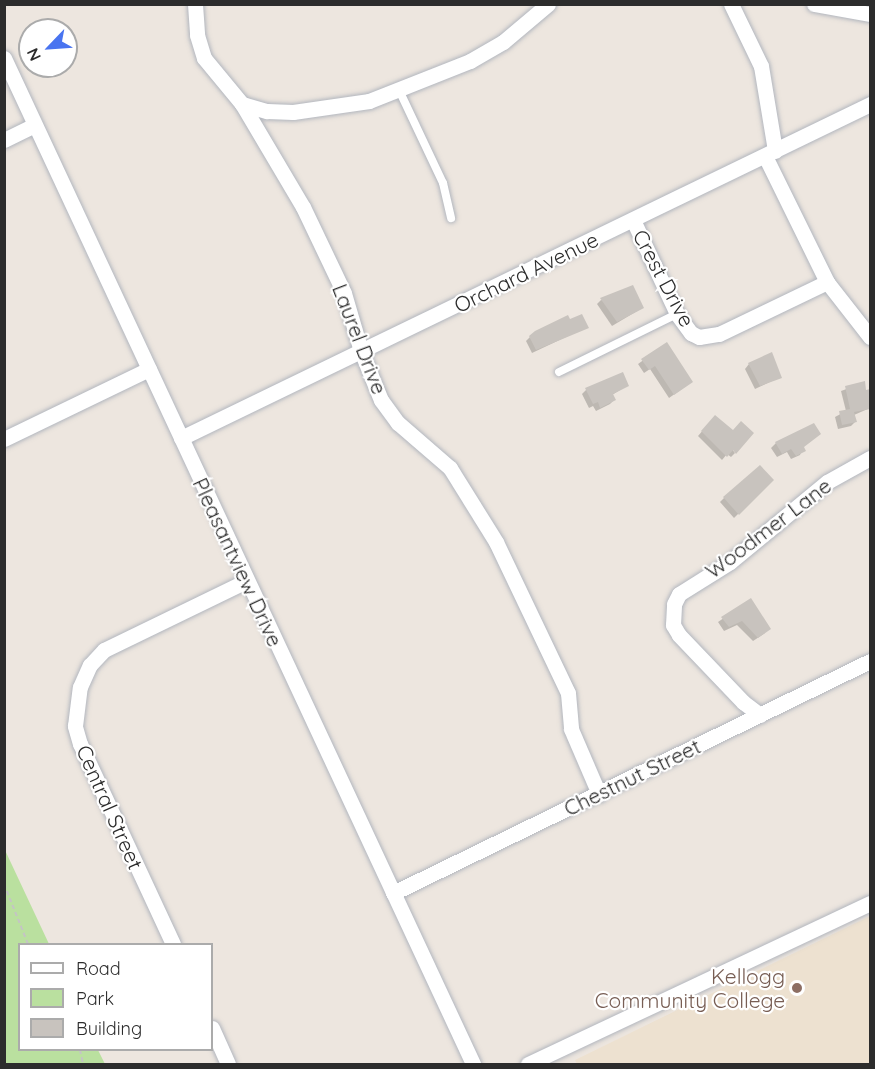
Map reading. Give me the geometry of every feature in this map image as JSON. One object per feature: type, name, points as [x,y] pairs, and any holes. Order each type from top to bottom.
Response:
[{"type":"street","name":"Laurel Drive","points":[[195,4],[197,35],[204,58],[242,104],[308,217],[344,293],[360,351],[381,400],[398,423],[450,468],[496,542],[567,693],[571,729],[599,794]]},
{"type":"street","points":[[242,104],[267,111],[293,112],[369,101],[470,61],[503,42],[548,4]]},
{"type":"street","points":[[731,4],[761,66],[770,153],[827,282],[870,337]]},
{"type":"street","points":[[814,4],[870,14]]},
{"type":"street","name":"Pleasantview Drive","points":[[4,58],[473,1065]]},
{"type":"street","name":"Orchard Avenue","points":[[181,438],[870,104]]},
{"type":"street","points":[[4,140],[35,124]]},
{"type":"street","name":"Crest Drive","points":[[633,220],[677,314],[691,333],[709,336],[827,282]]},
{"type":"street","points":[[4,439],[148,369]]},
{"type":"street","name":"Woodmer Lane","points":[[760,715],[743,702],[678,634],[673,625],[674,604],[679,594],[730,562],[827,482],[870,458]]},
{"type":"street","name":"Central Street","points":[[172,943],[80,744],[75,726],[80,687],[90,665],[104,650],[246,581]]},
{"type":"street","name":"Chestnut Street","points":[[393,893],[870,661]]},
{"type":"street","points":[[528,1065],[870,903]]},
{"type":"street","points":[[213,1030],[228,1065]]},
{"type":"lane","points":[[399,90],[443,183],[451,218]]},
{"type":"lane","points":[[559,372],[677,314]]},
{"type":"path","points":[[4,884],[27,943]]},
{"type":"shaded area","name":"Kellogg Community College","points":[[870,916],[870,1064],[577,1064],[575,1060]]},
{"type":"green space","points":[[4,848],[49,943],[18,943],[18,1051],[98,1051],[105,1064],[5,1064]]},
{"type":"building","points":[[633,285],[644,308],[617,322],[600,298]]},
{"type":"building","points":[[582,314],[589,328],[536,350],[529,336],[535,331],[568,315],[570,319]]},
{"type":"building","points":[[667,342],[693,382],[674,395],[655,366],[649,370],[641,359]]},
{"type":"building","points":[[772,352],[782,378],[760,386],[748,363]]},
{"type":"building","points":[[623,372],[629,386],[613,394],[616,400],[600,408],[598,402],[593,404],[585,388]]},
{"type":"building","points":[[865,381],[866,390],[870,389],[870,409],[854,412],[857,422],[842,425],[839,411],[850,409],[845,386]]},
{"type":"building","points":[[715,415],[733,430],[741,421],[754,433],[736,454],[733,450],[727,457],[701,431]]},
{"type":"building","points":[[814,423],[821,434],[804,447],[806,451],[796,456],[791,449],[782,454],[775,442]]},
{"type":"building","points":[[760,465],[774,480],[739,515],[723,497]]},
{"type":"building","points":[[751,598],[771,629],[758,638],[742,621],[729,627],[721,617]]},
{"type":"place","name":"Kellogg Community College","points":[[797,988]]}]
